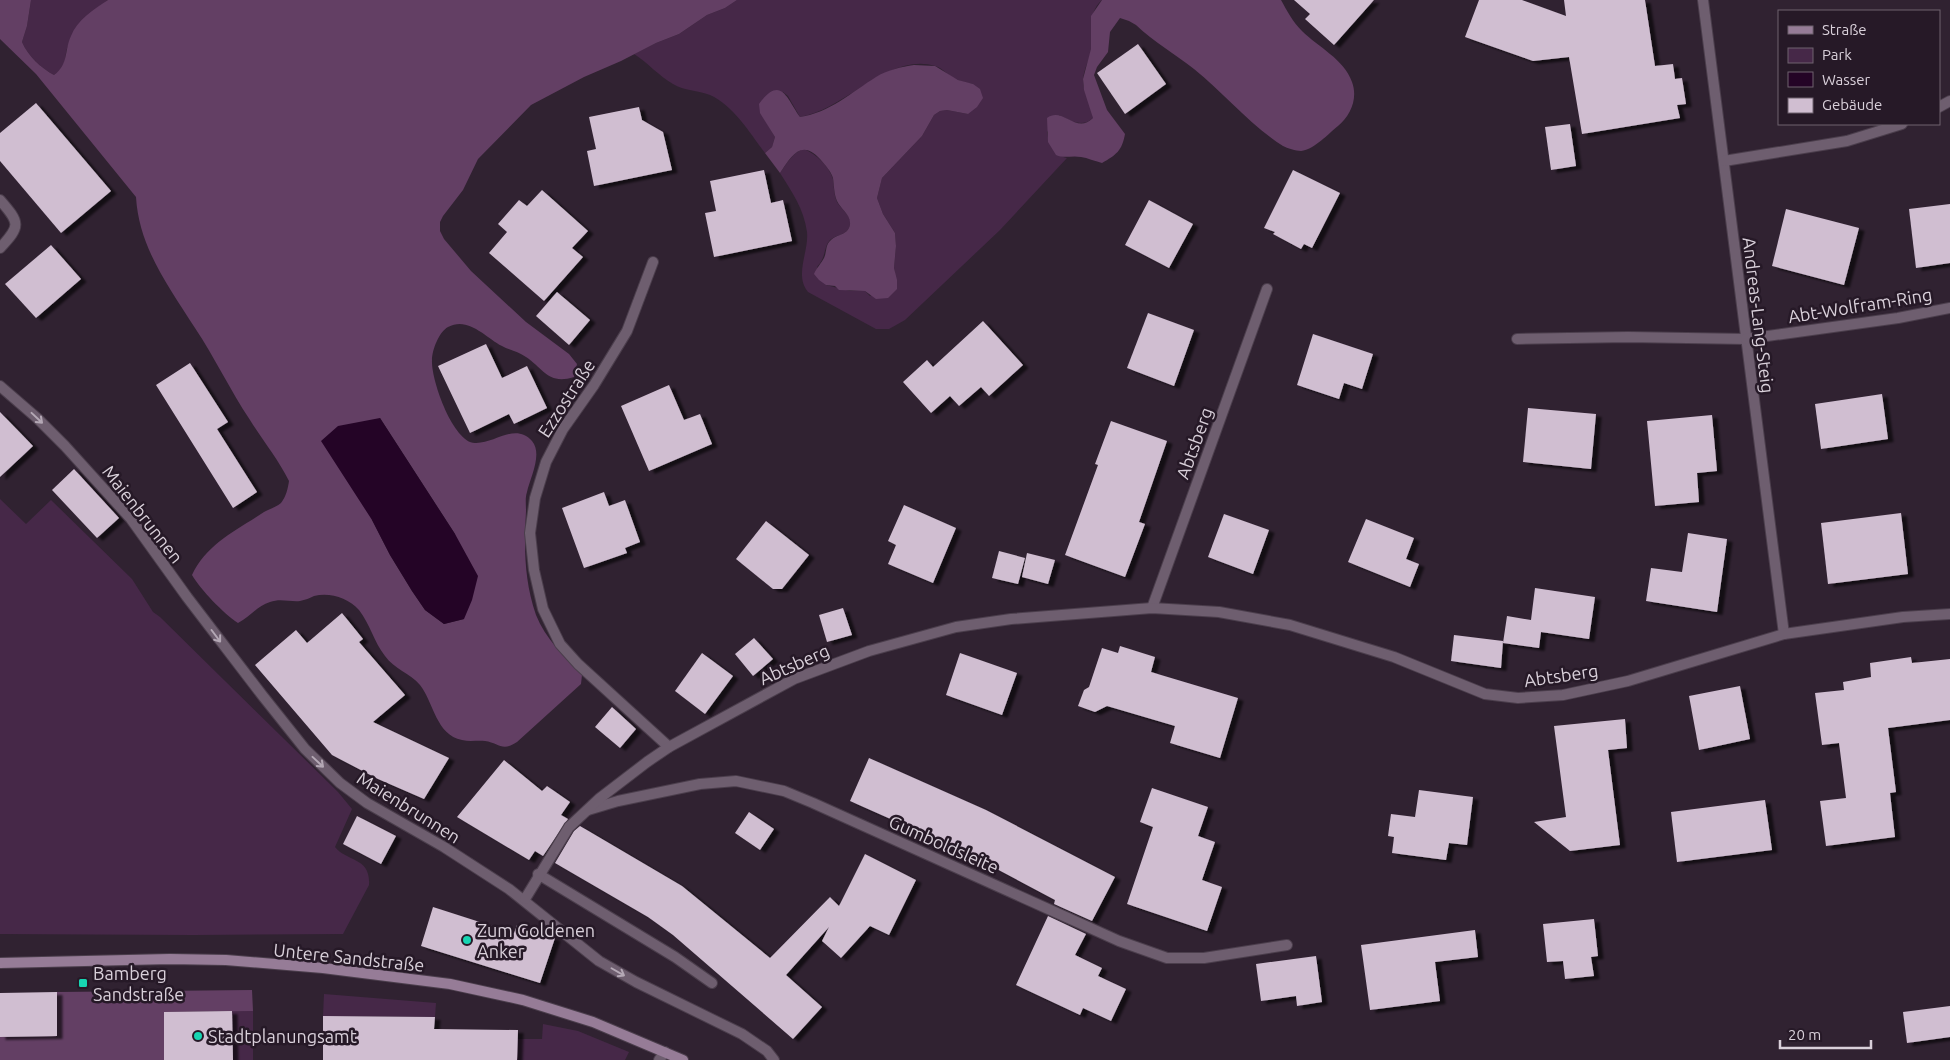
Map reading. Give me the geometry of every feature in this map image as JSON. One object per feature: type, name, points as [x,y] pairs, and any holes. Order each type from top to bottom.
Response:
[{"type":"street","name":"Andreas-Lang-Steig","points":[[1703,0],[1784,634]]},
{"type":"street","points":[[1724,161],[1847,141],[1899,125]]},
{"type":"street","points":[[0,200],[13,215],[16,228],[14,234],[0,248]]},
{"type":"street","name":"Ezzostraße","points":[[652,262],[627,331],[594,385],[563,429],[546,462],[535,498],[530,533],[534,570],[543,609],[560,644],[578,664],[669,747]]},
{"type":"street","name":"Abtsberg","points":[[1152,608],[1267,289]]},
{"type":"street","name":"Abt-Wolfram-Ring","points":[[1517,339],[1628,337],[1746,339],[1898,318],[1950,308]]},
{"type":"street","name":"Maienbrunnen","points":[[0,386],[37,418],[65,446],[131,519],[187,597],[305,749],[340,783],[367,803],[444,847],[525,900],[562,933],[599,960],[636,982],[742,1034],[767,1051],[774,1060]]},
{"type":"street","name":"Abtsberg","points":[[525,900],[538,874],[569,827],[584,810],[669,747],[794,679],[869,650],[956,627],[1011,619],[1152,608],[1218,612],[1290,625],[1394,657],[1485,694],[1518,698],[1562,695],[1628,681],[1784,634],[1903,617],[1950,614]]},
{"type":"street","name":"Gumboldsleite","points":[[584,810],[700,784],[736,781],[784,791],[1066,918],[1119,941],[1166,958],[1204,958],[1287,945]]},
{"type":"street","points":[[538,874],[674,957],[712,983]]},
{"type":"street","name":"Untere Sandstraße","points":[[0,963],[170,959],[226,960],[323,968],[450,984],[523,1000],[576,1016],[662,1056],[683,1060]]},
{"type":"green space","points":[[31,0],[108,0],[96,9],[76,31],[67,49],[63,66],[54,75],[35,61],[22,42],[27,26]]},
{"type":"green space","points":[[737,0],[1102,0],[1097,5],[1092,18],[1091,51],[1083,77],[1083,86],[1093,118],[1085,123],[1081,123],[1059,115],[1047,132],[1051,145],[1056,152],[1067,158],[1000,230],[905,320],[889,329],[876,329],[808,292],[802,278],[807,232],[797,201],[780,173],[793,155],[804,149],[817,157],[825,165],[833,179],[837,202],[848,215],[850,224],[845,232],[830,240],[817,267],[826,285],[850,291],[865,291],[870,296],[895,274],[895,233],[883,214],[877,198],[882,178],[922,136],[934,115],[940,111],[947,110],[968,114],[973,84],[955,79],[935,66],[918,64],[901,67],[884,74],[834,104],[800,117],[788,96],[783,92],[765,120],[775,137],[772,147],[765,153],[734,112],[726,105],[705,93],[673,84],[634,54],[679,34],[707,15],[725,8]]},
{"type":"green space","points":[[0,499],[26,524],[51,500],[132,579],[153,612],[338,792],[352,809],[335,847],[366,869],[369,876],[369,885],[343,934],[0,934]]},
{"type":"green space","points":[[324,994],[436,1003],[435,1017],[323,1016]]},
{"type":"green space","points":[[232,1011],[253,1011],[253,1060],[233,1060]]},
{"type":"green space","points":[[543,1024],[578,1031],[629,1052],[625,1060],[517,1060],[517,1039],[542,1039]]},
{"type":"shaded area","points":[[0,0],[31,0],[27,26],[22,42],[35,61],[54,75],[59,71],[64,62],[69,42],[77,25],[108,0],[737,0],[725,8],[707,15],[679,34],[584,77],[531,105],[478,159],[463,190],[440,222],[440,231],[444,239],[471,271],[526,322],[569,354],[577,364],[574,377],[558,379],[552,377],[523,355],[502,346],[476,329],[462,324],[455,324],[445,329],[435,346],[432,356],[439,395],[451,422],[467,440],[475,443],[519,433],[532,441],[535,446],[535,466],[526,494],[525,550],[529,589],[536,615],[545,632],[562,655],[582,675],[581,684],[517,742],[504,747],[485,741],[462,740],[446,732],[420,685],[412,677],[397,668],[381,651],[366,621],[359,610],[350,602],[326,595],[314,596],[300,601],[274,601],[261,606],[238,623],[219,607],[196,581],[192,575],[205,555],[233,532],[281,503],[289,481],[243,409],[157,266],[143,233],[138,216],[136,197],[36,74],[0,39]],"holes":[[[380,418],[455,534],[464,619],[444,624],[425,610],[390,555],[372,520]]]},
{"type":"shaded area","points":[[1102,0],[1281,0],[1299,28],[1337,60],[1348,74],[1354,88],[1354,100],[1350,111],[1343,122],[1321,141],[1306,150],[1294,150],[1285,147],[1248,119],[1194,69],[1136,25],[1120,18],[1110,32],[1108,52],[1097,67],[1094,75],[1107,110],[1125,134],[1122,145],[1115,155],[1102,163],[1081,157],[1062,157],[1056,155],[1048,142],[1047,118],[1059,115],[1081,123],[1093,118],[1084,90],[1083,79],[1091,49],[1091,16]]},
{"type":"shaded area","points":[[914,65],[935,66],[958,80],[973,84],[980,89],[983,98],[977,107],[968,114],[947,110],[940,111],[934,115],[922,136],[882,178],[877,198],[883,214],[895,233],[894,268],[897,289],[888,298],[876,299],[865,291],[839,290],[835,286],[826,285],[814,274],[824,258],[829,242],[845,232],[850,224],[849,218],[837,201],[832,175],[820,159],[807,150],[797,152],[792,156],[780,173],[765,153],[772,147],[775,137],[760,113],[759,104],[767,95],[778,90],[783,92],[800,117],[811,115],[830,107],[880,75],[894,69]]},
{"type":"shaded area","points":[[252,990],[253,1011],[164,1012],[164,1060],[0,1060],[0,1037],[57,1036],[57,992]]},
{"type":"water","points":[[380,418],[455,534],[478,576],[472,600],[464,619],[444,624],[425,610],[390,555],[372,520],[321,441],[338,426]]},
{"type":"building","points":[[1294,0],[1374,0],[1334,45],[1305,19],[1310,14]]},
{"type":"building","points":[[1479,0],[1522,0],[1566,16],[1564,0],[1645,0],[1655,66],[1673,64],[1675,79],[1682,78],[1686,104],[1677,105],[1680,118],[1582,134],[1569,57],[1533,61],[1465,37]]},
{"type":"building","points":[[1138,44],[1166,84],[1125,114],[1097,73]]},
{"type":"building","points":[[36,103],[111,191],[61,233],[0,161],[0,133]]},
{"type":"building","points":[[639,107],[642,120],[663,132],[672,170],[594,186],[587,151],[596,149],[589,117]]},
{"type":"building","points":[[1570,124],[1576,166],[1551,170],[1545,127]]},
{"type":"building","points":[[764,170],[771,203],[783,200],[792,241],[714,257],[705,213],[716,211],[710,181]]},
{"type":"building","points":[[1293,170],[1340,193],[1312,248],[1304,244],[1301,249],[1273,234],[1275,232],[1264,228]]},
{"type":"building","points":[[542,190],[588,231],[572,248],[583,257],[544,301],[489,253],[507,232],[498,224],[519,200],[527,206]]},
{"type":"building","points":[[1149,200],[1193,224],[1169,268],[1125,245]]},
{"type":"building","points":[[1950,204],[1950,263],[1916,268],[1909,209]]},
{"type":"building","points":[[1786,209],[1859,228],[1844,285],[1772,266]]},
{"type":"building","points":[[51,245],[81,279],[36,318],[5,284]]},
{"type":"building","points":[[557,292],[590,320],[569,345],[536,316]]},
{"type":"building","points":[[1148,313],[1194,330],[1174,386],[1127,368]]},
{"type":"building","points":[[983,321],[1023,365],[989,396],[981,387],[959,406],[950,396],[931,413],[903,382],[927,360],[933,367]]},
{"type":"building","points":[[1313,334],[1373,354],[1362,389],[1344,383],[1339,399],[1297,385]]},
{"type":"building","points":[[486,344],[502,378],[527,366],[547,408],[514,424],[509,414],[470,433],[438,366]]},
{"type":"building","points":[[190,363],[228,422],[217,429],[257,492],[233,508],[156,385]]},
{"type":"building","points":[[669,385],[684,420],[700,414],[712,444],[649,471],[621,406]]},
{"type":"building","points":[[1882,394],[1888,439],[1821,449],[1815,404]]},
{"type":"building","points":[[1528,408],[1596,414],[1591,469],[1523,462]]},
{"type":"building","points":[[0,412],[33,446],[0,477]]},
{"type":"building","points":[[1712,415],[1717,471],[1697,473],[1699,502],[1655,506],[1647,421]]},
{"type":"building","points":[[1111,421],[1167,441],[1139,522],[1145,524],[1125,577],[1065,555],[1098,465],[1095,464]]},
{"type":"building","points":[[74,469],[119,518],[97,538],[52,490]]},
{"type":"building","points":[[604,492],[609,506],[625,500],[640,542],[625,548],[627,553],[584,568],[562,508]]},
{"type":"building","points":[[904,505],[956,528],[933,583],[888,564],[896,545],[888,541]]},
{"type":"building","points":[[1901,513],[1908,574],[1828,584],[1821,523]]},
{"type":"building","points":[[1224,514],[1269,530],[1253,574],[1208,557]]},
{"type":"building","points":[[1366,519],[1414,538],[1406,559],[1419,564],[1410,587],[1348,562]]},
{"type":"building","points":[[766,521],[809,555],[782,589],[773,589],[736,559]]},
{"type":"building","points":[[1688,533],[1727,539],[1717,612],[1646,601],[1651,568],[1682,572]]},
{"type":"building","points":[[999,551],[1025,558],[1018,584],[992,578]]},
{"type":"building","points":[[1027,553],[1055,560],[1048,584],[1022,577]]},
{"type":"building","points":[[1535,588],[1595,597],[1589,639],[1541,632],[1539,648],[1503,643],[1507,616],[1531,620]]},
{"type":"building","points":[[843,608],[852,635],[827,642],[819,615]]},
{"type":"building","points":[[342,613],[363,639],[359,642],[405,695],[373,722],[449,758],[424,799],[378,779],[332,755],[255,665],[296,630],[307,643]]},
{"type":"building","points":[[1454,635],[1503,641],[1501,668],[1451,661]]},
{"type":"building","points":[[754,638],[773,659],[753,676],[735,654]]},
{"type":"building","points":[[1120,646],[1155,657],[1151,672],[1238,698],[1220,758],[1170,743],[1175,726],[1107,706],[1095,712],[1078,706],[1084,690],[1089,687],[1102,648],[1118,653]]},
{"type":"building","points":[[702,653],[733,676],[705,714],[675,691]]},
{"type":"building","points":[[960,653],[1017,673],[1002,715],[946,695]]},
{"type":"building","points":[[1911,657],[1912,663],[1950,659],[1950,720],[1888,728],[1896,792],[1890,793],[1895,837],[1826,846],[1820,801],[1846,798],[1839,743],[1822,745],[1815,693],[1844,690],[1843,682],[1871,677],[1870,663]]},
{"type":"building","points":[[1740,686],[1750,739],[1699,750],[1689,696]]},
{"type":"building","points":[[612,707],[636,729],[620,748],[595,727]]},
{"type":"building","points":[[1625,719],[1627,748],[1608,750],[1620,845],[1570,851],[1534,822],[1566,817],[1554,726]]},
{"type":"building","points":[[869,758],[986,810],[1115,877],[1092,921],[1054,904],[1055,900],[993,867],[994,865],[850,801]]},
{"type":"building","points":[[504,760],[542,791],[547,786],[570,802],[561,815],[568,819],[543,856],[535,851],[529,860],[457,817]]},
{"type":"building","points":[[1152,788],[1208,807],[1198,836],[1215,842],[1202,880],[1222,887],[1207,931],[1127,904],[1153,827],[1140,822]]},
{"type":"building","points":[[1419,790],[1473,797],[1467,845],[1449,843],[1446,860],[1392,853],[1394,837],[1388,836],[1391,814],[1415,817]]},
{"type":"building","points":[[1765,800],[1772,850],[1677,862],[1671,812]]},
{"type":"building","points":[[749,812],[774,829],[760,850],[735,833]]},
{"type":"building","points":[[357,816],[396,836],[381,864],[343,844]]},
{"type":"building","points":[[580,826],[682,886],[770,958],[830,897],[839,906],[865,854],[916,880],[889,935],[870,926],[841,958],[822,941],[829,927],[786,975],[822,1007],[793,1039],[673,935],[648,917],[555,863],[574,831]]},
{"type":"building","name":"Zum Goldenen Anker","points":[[433,907],[514,933],[517,925],[555,938],[540,983],[421,946]]},
{"type":"building","points":[[1048,916],[1086,934],[1075,955],[1102,968],[1098,976],[1126,989],[1111,1021],[1083,1008],[1080,1015],[1016,985]]},
{"type":"building","points":[[1594,919],[1598,956],[1591,957],[1594,976],[1565,979],[1563,961],[1547,962],[1543,924]]},
{"type":"building","points":[[1475,930],[1478,957],[1435,962],[1440,1001],[1370,1010],[1361,945]]},
{"type":"building","points":[[1316,956],[1322,1002],[1297,1006],[1296,996],[1261,1001],[1256,964]]},
{"type":"building","points":[[57,992],[57,1036],[0,1037],[0,993]]},
{"type":"building","points":[[1950,1006],[1950,1037],[1907,1043],[1903,1012]]},
{"type":"building","name":"Stadtplanungsamt","points":[[232,1011],[233,1060],[164,1060],[164,1012]]},
{"type":"building","points":[[323,1016],[435,1017],[434,1029],[518,1030],[517,1060],[323,1060]]},
{"type":"place","name":"Zum Goldenen Anker","points":[[467,940]]},
{"type":"place","name":"Bamberg Sandstraße","points":[[83,983]]},
{"type":"place","name":"Stadtplanungsamt","points":[[198,1036]]}]
